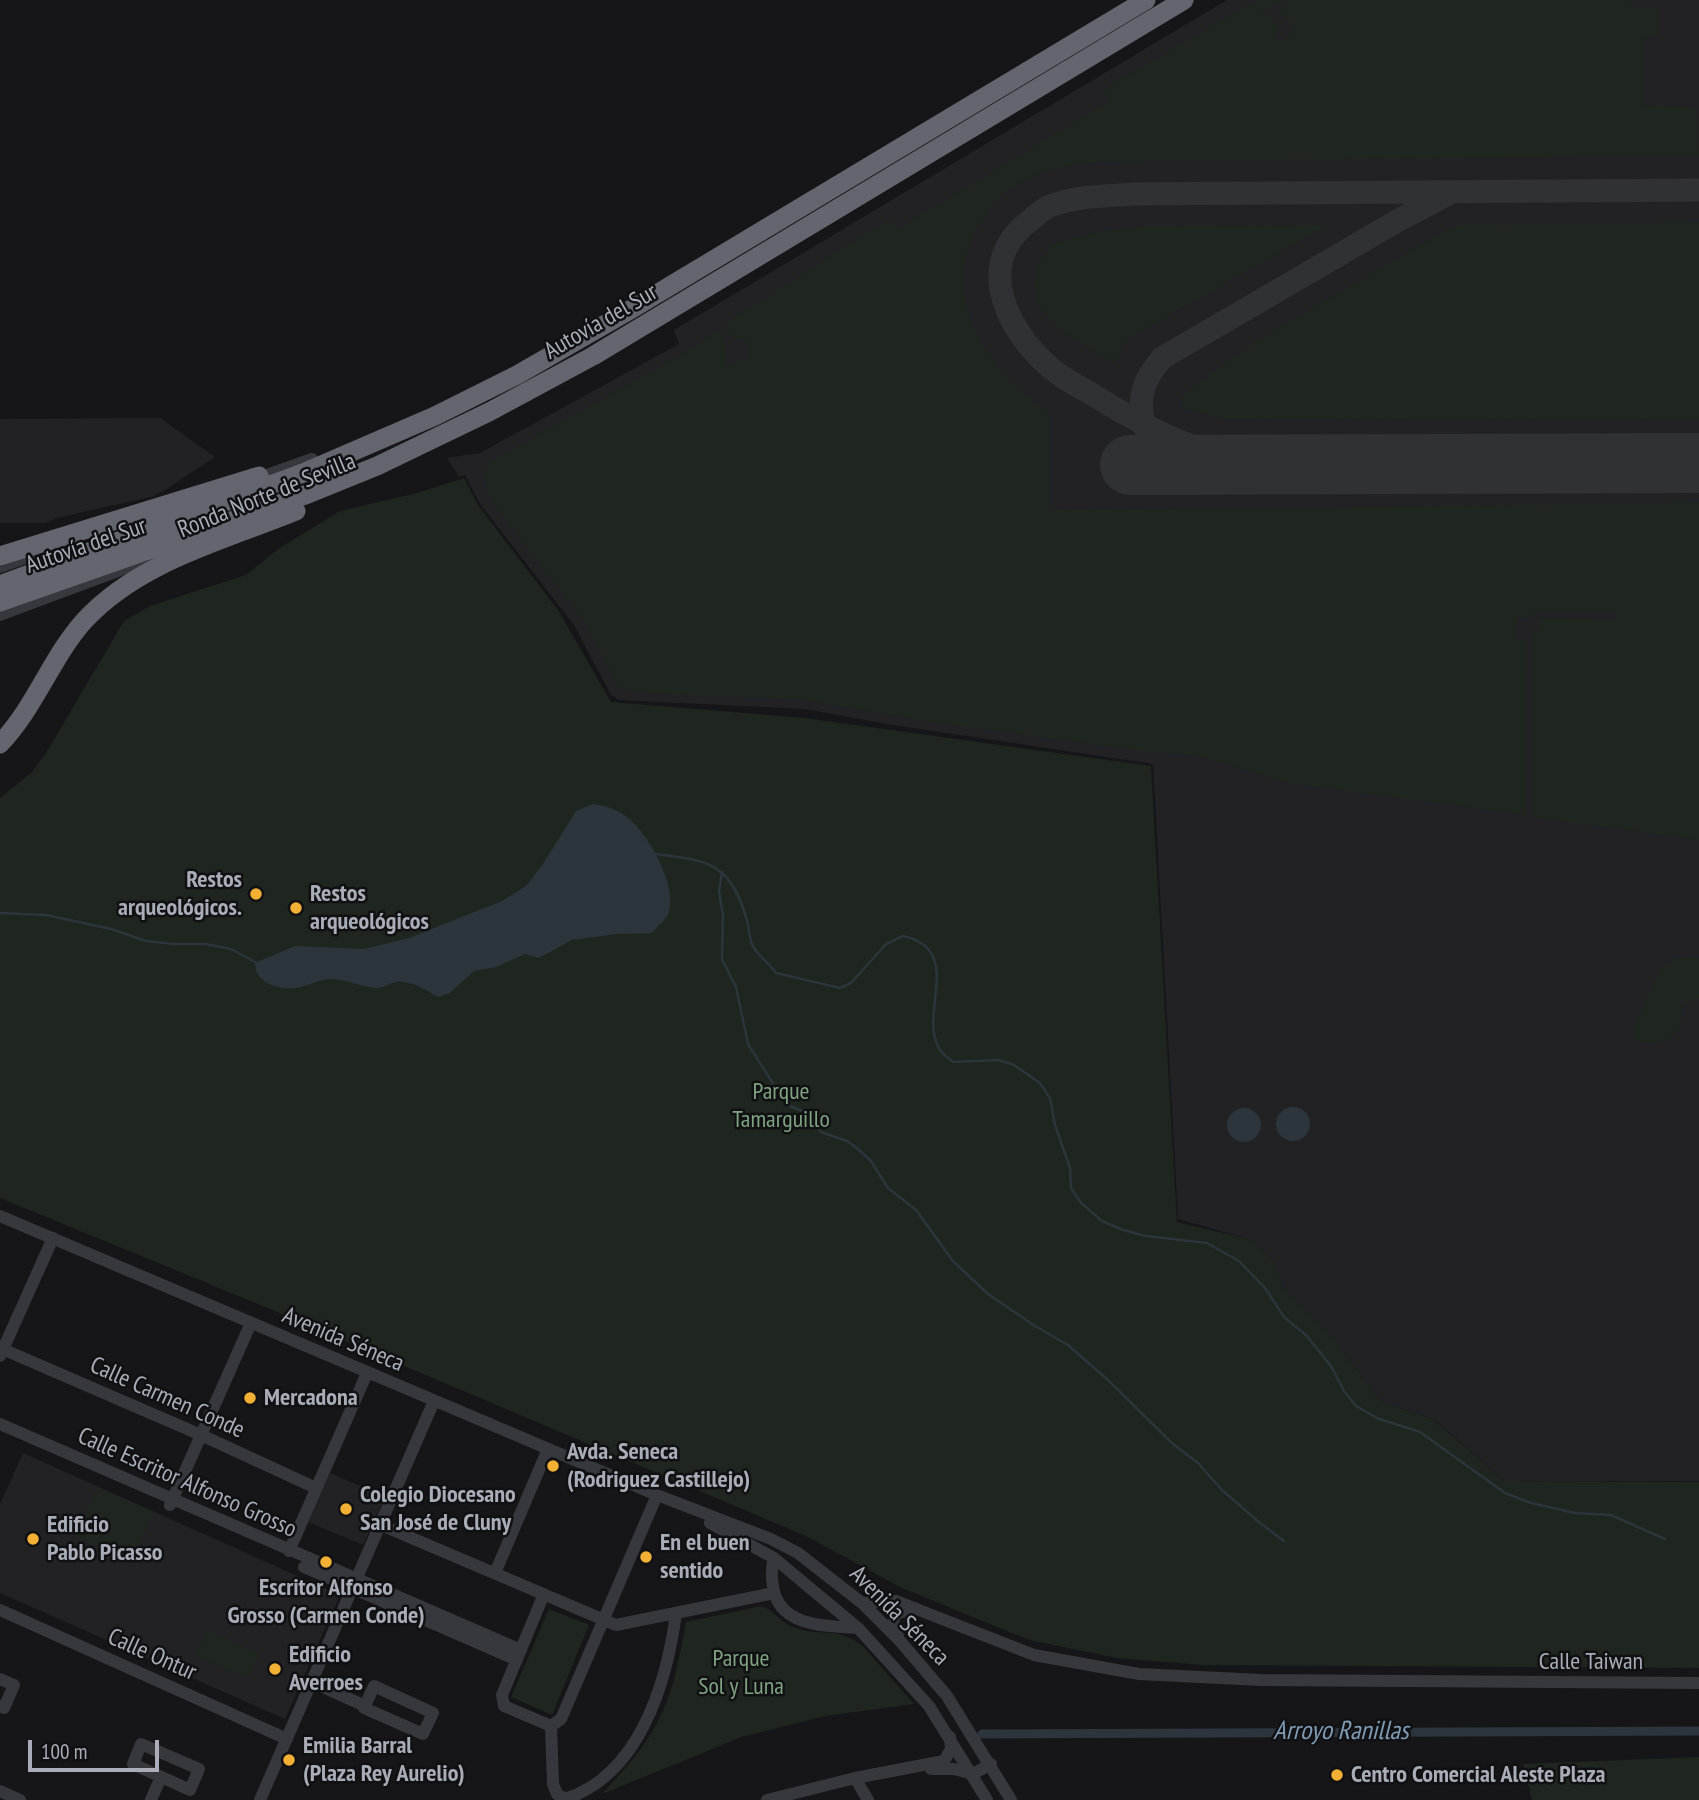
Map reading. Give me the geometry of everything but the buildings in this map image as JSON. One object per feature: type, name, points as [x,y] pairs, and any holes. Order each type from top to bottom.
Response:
[{"type":"highway","name":"Autovía del Sur","points":[[0,585],[303,473],[435,416],[517,374],[630,310],[1146,0]]},
{"type":"highway","name":"Autovía del Sur","points":[[0,602],[308,494],[377,466],[489,412],[593,356],[1184,0]]},
{"type":"highway","points":[[1051,81],[1198,0]]},
{"type":"highway","name":"Ronda Norte de Sevilla","points":[[0,744],[19,724],[62,650],[83,622],[109,596],[153,569],[192,550],[384,476],[494,418],[593,356]]},
{"type":"highway","name":"Ronda Norte de Sevilla","points":[[0,556],[159,509],[312,459],[408,418],[435,416]]},
{"type":"street","points":[[0,567],[312,459]]},
{"type":"street","points":[[0,615],[139,565],[308,494]]},
{"type":"street","name":"Avenida Séneca","points":[[0,1216],[657,1495],[771,1539],[798,1553],[862,1603],[901,1641],[947,1696],[991,1764]]},
{"type":"street","points":[[1,1351],[53,1238]]},
{"type":"street","points":[[171,1503],[251,1323]]},
{"type":"street","name":"Calle Carmen Conde","points":[[1,1351],[201,1435],[316,1488]]},
{"type":"street","points":[[289,1551],[367,1373]]},
{"type":"street","points":[[260,1800],[434,1401]]},
{"type":"street","name":"Calle Escritor Alfonso Grosso","points":[[0,1424],[355,1584]]},
{"type":"street","name":"Calle Escritor Alfonso Grosso","points":[[0,1432],[289,1551],[355,1584]]},
{"type":"street","points":[[495,1573],[548,1449]]},
{"type":"street","points":[[551,1726],[561,1719],[657,1495]]},
{"type":"street","name":"Avenida Séneca","points":[[670,1500],[774,1558],[858,1628],[926,1702],[973,1774]]},
{"type":"street","points":[[381,1525],[616,1625],[774,1593]]},
{"type":"street","points":[[774,1558],[771,1568],[774,1593],[780,1608],[794,1619],[820,1626],[858,1628]]},
{"type":"street","points":[[355,1584],[519,1655]]},
{"type":"street","points":[[544,1594],[502,1695],[504,1706],[551,1726]]},
{"type":"street","name":"Calle Taiwan","points":[[862,1603],[896,1601],[1034,1655],[1139,1674],[1261,1680],[1699,1683]]},
{"type":"street","points":[[901,1641],[892,1624],[895,1614],[915,1608]]},
{"type":"street","name":"Calle Ontur","points":[[0,1610],[287,1739]]},
{"type":"street","points":[[551,1726],[553,1784],[557,1794],[565,1799],[577,1796],[608,1774],[642,1731],[666,1665],[676,1613]]},
{"type":"street","points":[[0,1679],[14,1685],[4,1708],[0,1706]]},
{"type":"street","points":[[312,1682],[423,1734],[433,1713],[374,1686],[365,1706]]},
{"type":"street","points":[[767,1800],[855,1778],[944,1761],[951,1749],[950,1737]]},
{"type":"street","points":[[141,1744],[199,1769],[190,1790],[161,1777],[133,1764],[141,1744]]},
{"type":"street","points":[[886,1773],[954,1769],[973,1774],[991,1764],[1011,1800]]},
{"type":"street","points":[[973,1774],[987,1800]]},
{"type":"street","points":[[151,1800],[161,1777]]},
{"type":"street","points":[[855,1778],[868,1800]]},
{"type":"street","points":[[0,1791],[20,1800]]},
{"type":"shaded area","points":[[1227,0],[1699,0],[1699,1481],[1504,1481],[1434,1419],[1382,1402],[1330,1335],[1283,1288],[1274,1261],[1249,1239],[1178,1219],[1153,764],[805,709],[619,700],[611,695],[574,625],[480,504],[465,475],[459,477],[447,458],[480,453],[679,344],[674,330]]},
{"type":"shaded area","points":[[160,418],[215,457],[151,497],[56,518],[46,523],[0,523],[0,419]]},
{"type":"shaded area","points":[[593,804],[612,808],[628,818],[644,836],[659,861],[669,888],[669,912],[652,933],[572,940],[539,958],[525,954],[496,967],[474,971],[450,993],[438,997],[404,982],[376,988],[328,979],[289,988],[269,984],[259,976],[255,963],[295,946],[364,949],[409,938],[502,901],[526,886],[576,811]]},
{"type":"shaded area","points":[[1293,1107],[1305,1112],[1310,1124],[1305,1136],[1293,1141],[1281,1136],[1276,1124],[1281,1112]]},
{"type":"shaded area","points":[[1244,1108],[1256,1113],[1261,1125],[1256,1137],[1244,1142],[1232,1137],[1227,1125],[1232,1113]]},
{"type":"shaded area","points":[[23,1453],[340,1595],[285,1719],[0,1593],[0,1504]]},
{"type":"shaded area","name":"Colegio Diocesano San José de Cluny","points":[[330,1473],[385,1497],[363,1545],[308,1522]]},
{"type":"green space","points":[[1257,0],[1283,0],[1260,15],[1263,19],[1271,15],[1280,30],[1275,34],[1281,42],[1296,30],[1280,11],[1282,6],[1292,0],[1631,0],[1632,8],[1658,8],[1658,37],[1644,37],[1643,105],[1696,107],[1699,156],[1107,161],[1063,167],[1020,182],[992,206],[980,224],[968,251],[964,278],[966,305],[975,330],[1006,376],[1049,412],[1049,510],[1699,503],[1699,840],[1532,817],[1531,631],[1539,630],[1539,618],[1616,619],[1616,613],[1533,612],[1532,617],[1517,617],[1517,640],[1527,640],[1526,815],[1289,783],[1196,755],[1143,751],[931,722],[797,699],[644,693],[623,689],[617,683],[582,618],[491,501],[484,476],[490,462],[681,355],[720,329],[725,336],[726,367],[741,359],[748,359],[748,344],[741,338],[733,338],[725,324],[889,219],[898,229],[1109,101],[1104,89]]},
{"type":"green space","points":[[1699,223],[1699,420],[1224,419],[1183,408],[1181,396],[1256,341],[1448,229],[1462,225]]},
{"type":"green space","points":[[1328,225],[1127,339],[1114,363],[1058,329],[1038,305],[1034,280],[1039,262],[1052,244],[1092,233],[1145,226]]},
{"type":"green space","name":"Parque Tamarguillo","points":[[464,478],[478,505],[558,610],[611,702],[805,718],[1151,766],[1177,1222],[1249,1239],[1274,1261],[1283,1288],[1330,1335],[1382,1402],[1433,1419],[1504,1481],[1699,1482],[1699,1668],[1202,1665],[1117,1658],[1029,1640],[902,1588],[806,1536],[0,1198],[0,798],[31,773],[46,753],[124,621],[150,606],[246,575],[278,549],[340,511],[421,492]]},
{"type":"green space","points":[[1673,959],[1699,959],[1699,998],[1683,1004],[1676,1033],[1660,1042],[1634,1040],[1633,1028],[1660,969]]},
{"type":"green space","points":[[97,1487],[154,1512],[132,1561],[75,1536]]},
{"type":"green space","name":"Parque Sol y Luna","points":[[761,1606],[793,1627],[843,1635],[862,1645],[914,1704],[825,1716],[742,1737],[602,1794],[640,1750],[664,1710],[676,1673],[686,1622]]},
{"type":"green space","points":[[549,1609],[589,1625],[552,1715],[511,1697]]},
{"type":"green space","points":[[208,1630],[260,1654],[248,1679],[196,1655]]},
{"type":"green space","points":[[1699,1757],[1699,1800],[1532,1800],[1523,1764]]},
{"type":"waterway","points":[[655,854],[702,862],[723,874],[739,899],[752,945],[776,973],[840,988],[851,983],[886,944],[903,936],[922,943],[932,955],[936,969],[933,1019],[934,1035],[940,1050],[953,1062],[999,1060],[1014,1065],[1040,1083],[1050,1098],[1055,1125],[1070,1168],[1071,1188],[1081,1203],[1102,1221],[1146,1236],[1207,1243],[1239,1261],[1265,1288],[1284,1317],[1306,1335],[1331,1366],[1344,1391],[1356,1406],[1379,1419],[1420,1432],[1505,1493],[1531,1503],[1575,1513],[1611,1515],[1665,1539]]},
{"type":"waterway","points":[[722,872],[719,891],[723,916],[722,959],[736,987],[748,1044],[781,1096],[790,1106],[804,1112],[821,1132],[847,1141],[858,1149],[871,1161],[888,1188],[916,1210],[953,1261],[988,1294],[1068,1345],[1173,1444],[1198,1463],[1222,1490],[1284,1541]]},
{"type":"waterway","points":[[0,913],[46,915],[111,929],[146,941],[206,944],[231,949],[257,963]]},
{"type":"waterway","name":"Arroyo Ranillas","points":[[982,1734],[1699,1731]]},
{"type":"taxiway","points":[[1280,465],[1225,456],[1177,440],[1134,419],[1057,373],[1025,341],[1004,301],[1000,280],[1002,260],[1011,240],[1047,207],[1070,200],[1101,196],[1699,190]]},
{"type":"taxiway","points":[[1226,465],[1174,462],[1154,447],[1145,429],[1142,399],[1146,382],[1162,358],[1448,194]]},
{"type":"runway","points":[[1130,465],[1699,463]]},
{"type":"place","name":"Restos arqueológicos.","points":[[256,894]]},
{"type":"place","name":"Restos arqueológicos","points":[[296,908]]},
{"type":"place","name":"Mercadona","points":[[250,1398]]},
{"type":"place","name":"Avda. Seneca (Rodriguez Castillejo)","points":[[553,1466]]},
{"type":"place","name":"Colegio Diocesano San José de Cluny","points":[[346,1509]]},
{"type":"place","name":"Edificio Pablo Picasso","points":[[33,1539]]},
{"type":"place","name":"En el buen sentido","points":[[646,1557]]},
{"type":"place","name":"Escritor Alfonso Grosso (Carmen Conde)","points":[[326,1562]]},
{"type":"place","name":"Edificio Averroes","points":[[275,1669]]},
{"type":"place","name":"Emilia Barral (Plaza Rey Aurelio)","points":[[289,1760]]},
{"type":"place","name":"Centro Comercial Aleste Plaza","points":[[1337,1775]]}]
